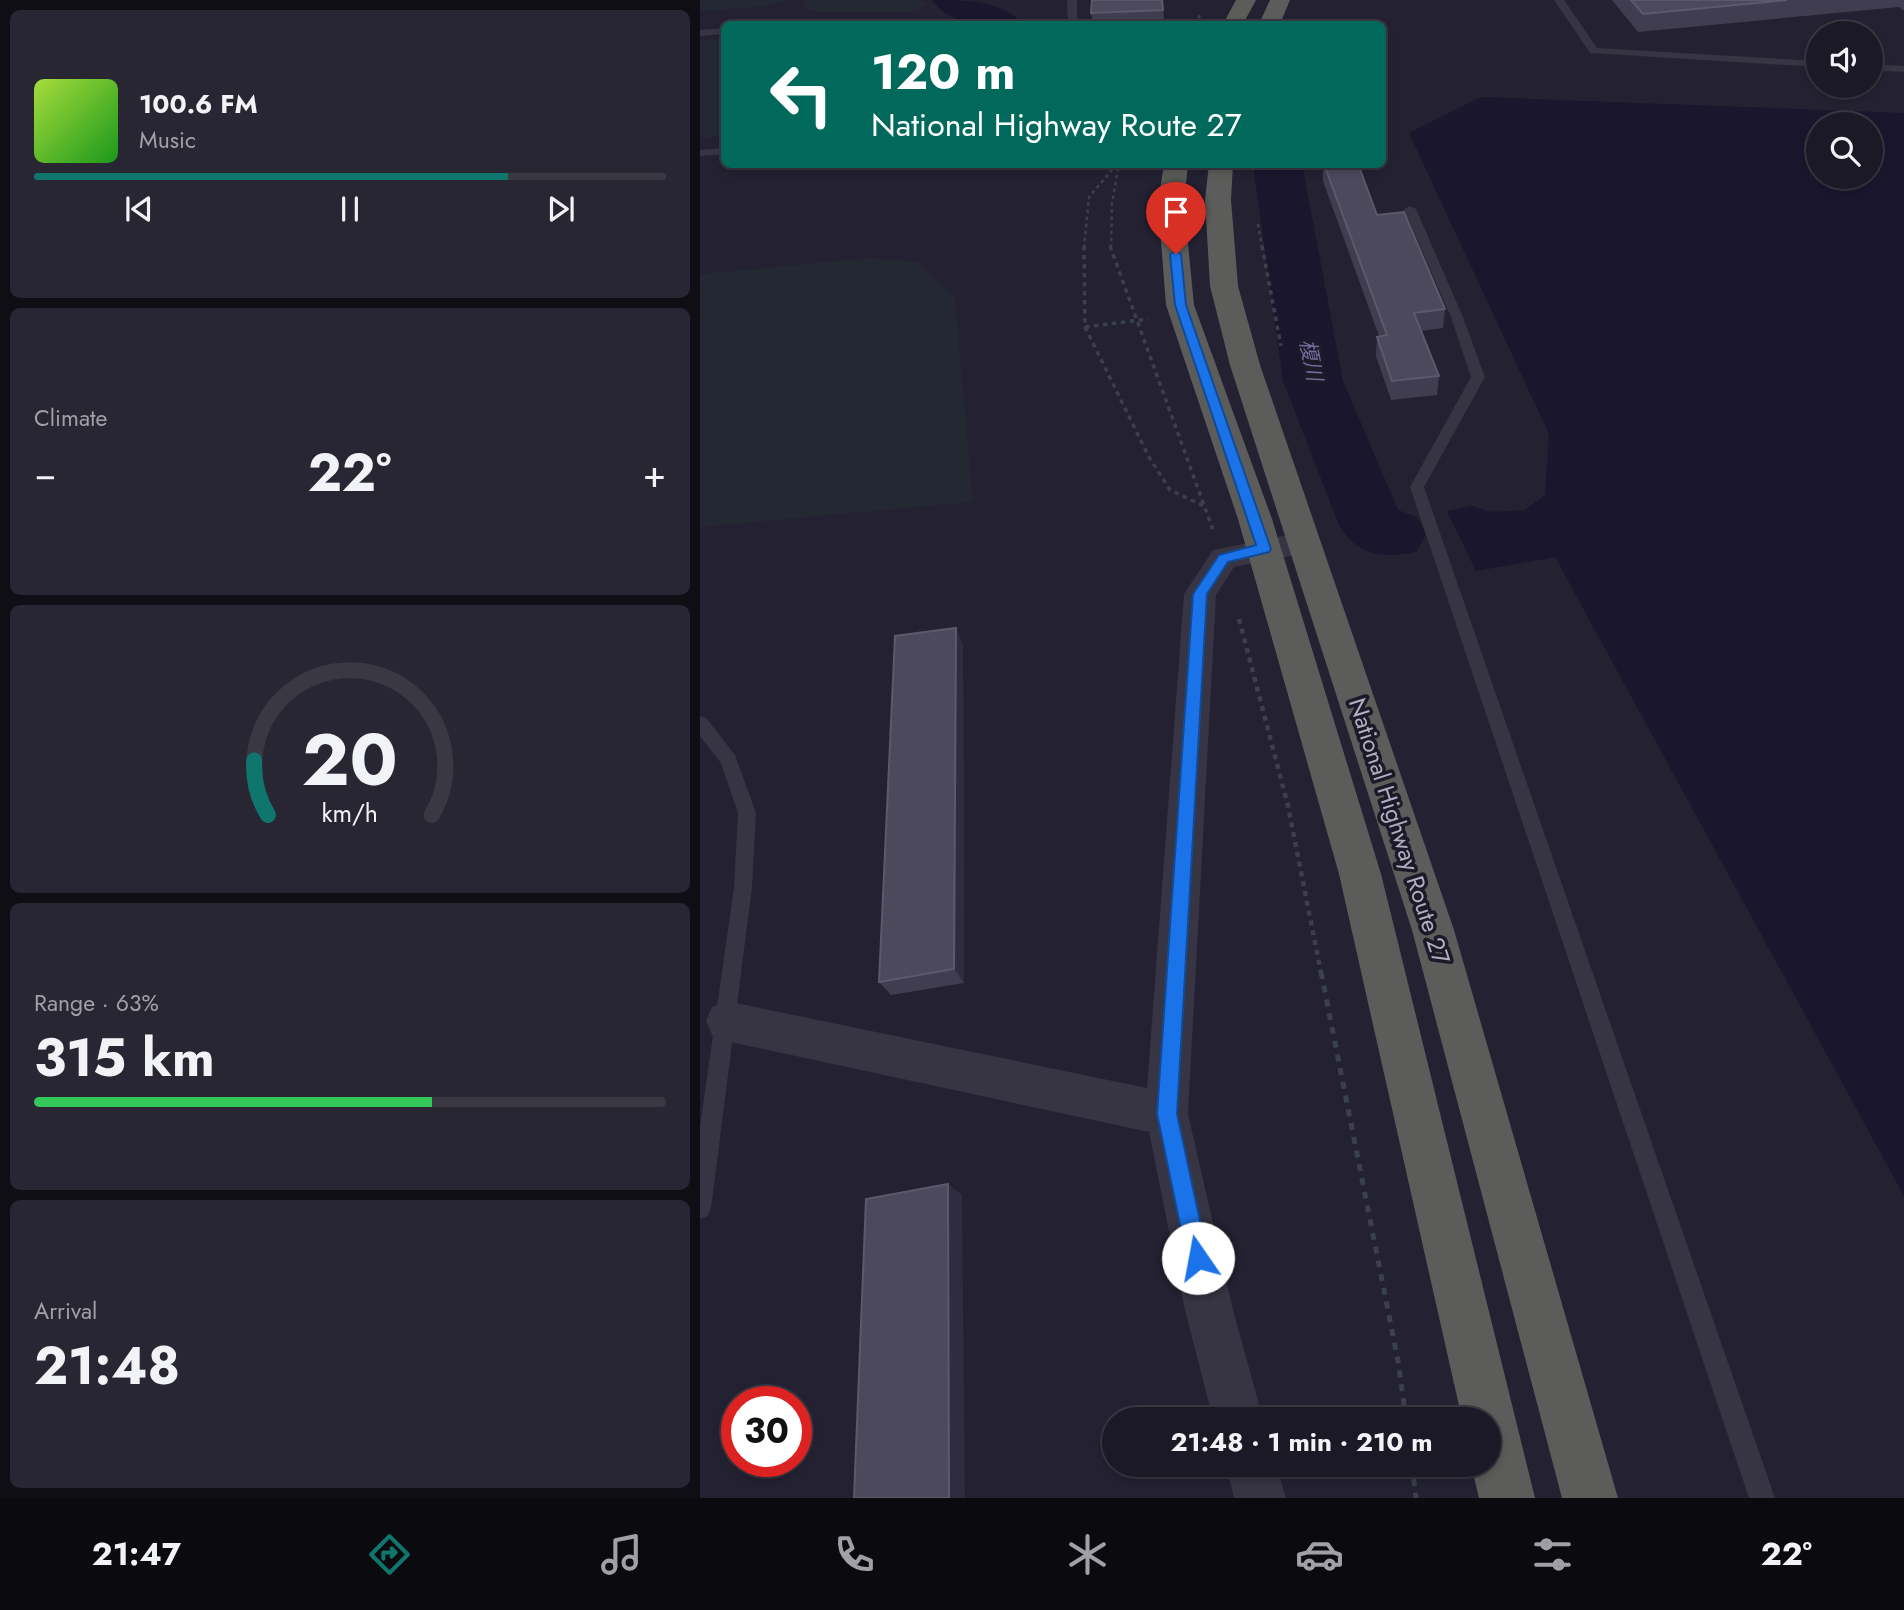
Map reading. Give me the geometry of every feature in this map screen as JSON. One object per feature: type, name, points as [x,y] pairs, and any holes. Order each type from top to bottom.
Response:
[{"type":"highway","points":[[1235,21],[1246,0]]},
{"type":"highway","points":[[1271,21],[1280,0]]},
{"type":"highway","name":"National Highway Route 27","points":[[1175,168],[1171,203],[1180,305],[1264,549],[1360,874],[1486,1407]]},
{"type":"highway","name":"National Highway Route 27","points":[[1221,168],[1218,200],[1224,286],[1245,365],[1433,930],[1590,1498]]},
{"type":"highway","name":"National Highway Route 27","points":[[1501,1472],[1507,1498]]},
{"type":"street","points":[[1235,1407],[1208,1306],[1167,1114],[1200,594],[1224,558],[1304,543]]},
{"type":"street","points":[[726,1021],[1167,1114]]},
{"type":"street","points":[[1254,1477],[1260,1498]]},
{"type":"lane","points":[[1072,0],[1073,21]]},
{"type":"lane","points":[[1559,0],[1594,51],[1806,63]]},
{"type":"lane","points":[[700,33],[721,31]]},
{"type":"lane","points":[[1883,68],[1904,69]]},
{"type":"lane","points":[[700,153],[721,151]]},
{"type":"lane","points":[[1410,209],[1457,317],[1478,377],[1417,487],[1762,1498]]},
{"type":"lane","points":[[700,723],[729,760],[747,813],[743,887],[700,1209]]},
{"type":"path","points":[[1114,168],[1089,197],[1084,250],[1085,327],[1149,457],[1170,490],[1204,506]]},
{"type":"path","points":[[1118,168],[1110,246],[1224,558],[1288,806],[1398,1361],[1404,1407]]},
{"type":"path","points":[[1256,211],[1283,356]]},
{"type":"path","points":[[1413,1477],[1416,1498]]},
{"type":"shaded area","points":[[700,0],[787,0],[759,7],[700,11]]},
{"type":"shaded area","points":[[802,0],[921,0],[927,3],[917,12],[817,12],[805,9]]},
{"type":"shaded area","points":[[721,38],[721,136],[700,138],[700,40]]},
{"type":"shaded area","points":[[1481,97],[1878,112],[1806,112],[1806,189],[1883,189],[1883,112],[1904,113],[1904,1196],[1555,557],[1476,571],[1447,511],[1472,506],[1492,512],[1525,510],[1545,495],[1549,434],[1409,133]]},
{"type":"shaded area","points":[[868,258],[917,262],[955,298],[973,502],[700,527],[700,274]]},
{"type":"building","points":[[1092,0],[1162,0],[1163,10],[1091,13]]},
{"type":"building","points":[[1631,0],[1787,0],[1643,14]]},
{"type":"building","points":[[1325,168],[1359,168],[1377,215],[1404,212],[1445,309],[1414,313],[1439,376],[1392,381],[1377,337],[1387,335]]},
{"type":"building","points":[[956,628],[954,969],[879,982],[895,636]]},
{"type":"building","points":[[948,1184],[949,1498],[854,1498],[866,1199]]},
{"type":"waterway","name":"榎川","points":[[953,0],[995,21]]},
{"type":"waterway","name":"榎川","points":[[1278,168],[1313,381],[1372,525],[1393,534]]},
{"type":"route","points":[[1176,254],[1180,305],[1264,549],[1224,558],[1200,594],[1167,1114],[1198,1258]]}]
